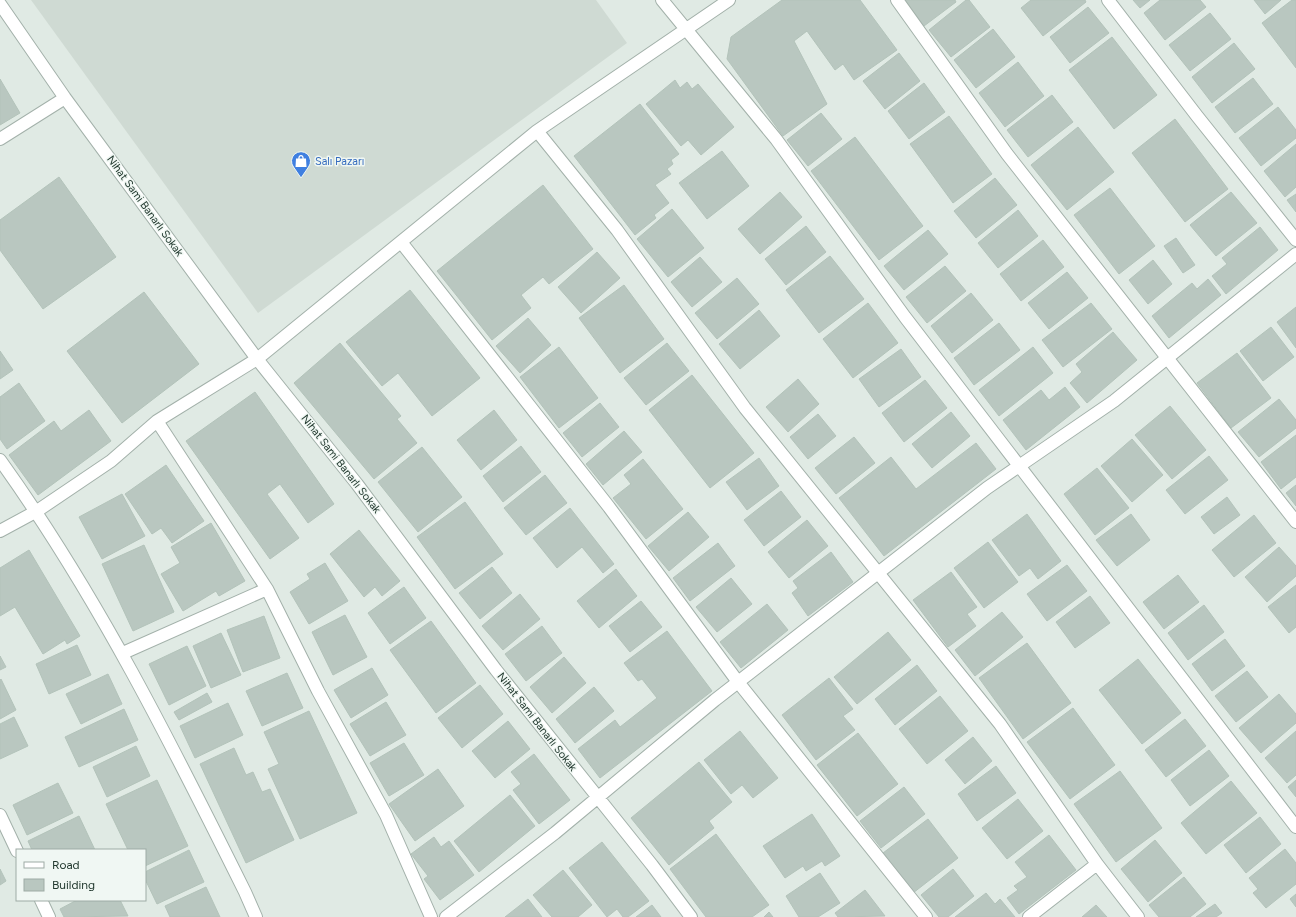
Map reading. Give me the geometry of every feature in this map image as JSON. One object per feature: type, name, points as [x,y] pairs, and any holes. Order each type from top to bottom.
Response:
[{"type":"street","points":[[662,0],[776,139],[905,317],[1296,826]]},
{"type":"street","points":[[0,531],[37,511],[111,461],[157,421],[257,358],[537,131],[729,0]]},
{"type":"street","points":[[897,0],[1007,154],[1296,522]]},
{"type":"street","points":[[1108,0],[1197,116],[1296,240]]},
{"type":"street","name":"Nihat Sami Banarlı Sokak","points":[[0,4],[65,98],[257,358],[357,484],[496,670],[652,865],[691,917]]},
{"type":"street","points":[[0,139],[65,98]]},
{"type":"street","points":[[537,131],[617,230],[745,408],[1000,724],[1097,864],[1138,917]]},
{"type":"street","points":[[401,242],[608,507],[738,682],[926,917]]},
{"type":"street","points":[[446,917],[555,833],[738,682],[987,488],[1114,401],[1296,254]]},
{"type":"street","points":[[157,421],[267,589],[318,691],[386,815],[431,917]]},
{"type":"street","points":[[0,460],[37,511],[123,653],[169,738],[256,917]]},
{"type":"street","points":[[123,653],[267,589]]},
{"type":"street","points":[[0,815],[16,849]]},
{"type":"street","points":[[1029,917],[1097,864]]},
{"type":"street","points":[[41,901],[49,917]]},
{"type":"shaded area","name":"Salı Pazarı","points":[[31,0],[596,0],[627,43],[258,313]]},
{"type":"building","points":[[782,0],[860,0],[897,50],[854,80],[843,64],[835,70],[807,31],[794,41],[827,104],[783,136],[727,59],[731,37]]},
{"type":"building","points":[[905,0],[955,0],[956,2],[924,26]]},
{"type":"building","points":[[966,0],[969,0],[990,27],[951,57],[929,30]]},
{"type":"building","points":[[1031,0],[1085,0],[1086,2],[1043,36],[1021,8]]},
{"type":"building","points":[[1133,0],[1150,0],[1140,8]]},
{"type":"building","points":[[1160,0],[1200,0],[1206,7],[1165,40],[1144,13]]},
{"type":"building","points":[[1254,0],[1281,0],[1265,14]]},
{"type":"building","points":[[1292,0],[1296,0],[1296,68],[1262,23]]},
{"type":"building","points":[[1088,7],[1109,33],[1070,63],[1050,37]]},
{"type":"building","points":[[1210,13],[1231,39],[1190,71],[1169,45]]},
{"type":"building","points":[[993,29],[1015,57],[976,88],[954,60]]},
{"type":"building","points":[[1112,37],[1157,95],[1114,129],[1069,70]]},
{"type":"building","points":[[1234,43],[1255,69],[1212,103],[1192,77]]},
{"type":"building","points":[[899,53],[920,81],[885,109],[863,81]]},
{"type":"building","points":[[1018,62],[1044,96],[1005,127],[979,93]]},
{"type":"building","points":[[1253,78],[1273,104],[1235,133],[1215,107]]},
{"type":"building","points":[[0,79],[20,113],[0,125]]},
{"type":"building","points":[[675,80],[680,88],[687,82],[692,89],[698,84],[734,127],[701,155],[688,140],[681,146],[646,104]]},
{"type":"building","points":[[924,83],[945,112],[909,139],[888,111]]},
{"type":"building","points":[[1052,95],[1073,122],[1028,157],[1007,130]]},
{"type":"building","points":[[640,104],[679,154],[671,160],[673,164],[667,169],[671,174],[655,185],[669,203],[654,215],[656,218],[635,235],[574,156]]},
{"type":"building","points":[[1278,107],[1296,130],[1296,138],[1261,166],[1239,138]]},
{"type":"building","points":[[821,113],[842,139],[808,166],[787,140]]},
{"type":"building","points":[[949,116],[992,174],[953,203],[910,144]]},
{"type":"building","points":[[1175,119],[1228,189],[1185,222],[1132,153]]},
{"type":"building","points":[[1078,127],[1114,172],[1067,210],[1031,165]]},
{"type":"building","points":[[855,137],[923,226],[879,260],[811,171]]},
{"type":"building","points":[[1296,144],[1296,187],[1285,197],[1264,171]]},
{"type":"building","points":[[722,151],[749,186],[707,219],[679,183]]},
{"type":"building","points":[[59,177],[116,257],[43,309],[0,250],[0,220]]},
{"type":"building","points":[[995,178],[1017,205],[976,238],[954,211]]},
{"type":"building","points":[[543,185],[593,249],[549,284],[543,277],[521,295],[531,308],[492,340],[437,271]]},
{"type":"building","points":[[1110,188],[1155,246],[1119,274],[1074,215]]},
{"type":"building","points":[[780,192],[802,217],[760,254],[738,229]]},
{"type":"building","points":[[1231,192],[1257,223],[1216,256],[1190,225]]},
{"type":"building","points":[[1296,194],[1296,212],[1287,200]]},
{"type":"building","points":[[672,209],[704,248],[668,277],[637,239]]},
{"type":"building","points":[[1018,210],[1038,236],[998,268],[978,243]]},
{"type":"building","points":[[806,226],[826,252],[786,285],[765,259]]},
{"type":"building","points":[[1260,227],[1278,250],[1226,294],[1212,276],[1227,264],[1222,258]]},
{"type":"building","points":[[928,230],[948,254],[904,290],[884,266]]},
{"type":"building","points":[[1176,238],[1195,265],[1183,273],[1164,246]]},
{"type":"building","points":[[1043,240],[1064,267],[1021,301],[1000,274]]},
{"type":"building","points":[[597,252],[620,278],[581,313],[558,287]]},
{"type":"building","points":[[830,256],[864,299],[819,333],[786,290]]},
{"type":"building","points":[[700,257],[722,282],[692,307],[671,282]]},
{"type":"building","points":[[1153,260],[1172,284],[1148,304],[1129,280]]},
{"type":"building","points":[[945,266],[966,291],[927,323],[906,297]]},
{"type":"building","points":[[1067,272],[1088,298],[1049,329],[1028,303]]},
{"type":"building","points":[[737,278],[759,304],[717,339],[695,313]]},
{"type":"building","points":[[1208,279],[1221,295],[1169,338],[1152,316],[1192,283],[1197,289]]},
{"type":"building","points":[[624,285],[664,339],[620,373],[579,318]]},
{"type":"building","points":[[410,290],[480,378],[432,416],[398,373],[382,386],[346,342]]},
{"type":"building","points":[[144,292],[199,364],[122,423],[67,351]]},
{"type":"building","points":[[971,293],[993,320],[952,353],[931,326]]},
{"type":"building","points":[[868,303],[898,343],[853,378],[823,339]]},
{"type":"building","points":[[1091,303],[1112,329],[1063,367],[1042,340]]},
{"type":"building","points":[[1296,307],[1296,348],[1277,322]]},
{"type":"building","points":[[759,310],[780,336],[740,369],[719,344]]},
{"type":"building","points":[[528,318],[551,345],[520,373],[496,346]]},
{"type":"building","points":[[999,323],[1020,350],[974,385],[954,358]]},
{"type":"building","points":[[1271,327],[1294,357],[1263,381],[1240,351]]},
{"type":"building","points":[[1113,332],[1137,360],[1087,403],[1070,383],[1082,372],[1076,364]]},
{"type":"building","points":[[340,343],[401,416],[397,419],[417,443],[374,479],[294,383]]},
{"type":"building","points":[[667,343],[689,371],[646,405],[624,378]]},
{"type":"building","points":[[559,347],[598,398],[559,428],[520,377]]},
{"type":"building","points":[[1033,347],[1053,373],[999,416],[979,390]]},
{"type":"building","points":[[901,349],[921,377],[879,407],[859,379]]},
{"type":"building","points":[[0,351],[13,370],[0,379]]},
{"type":"building","points":[[1237,353],[1271,398],[1231,428],[1197,383]]},
{"type":"building","points":[[692,375],[754,453],[710,488],[649,410]]},
{"type":"building","points":[[798,379],[819,404],[788,432],[766,407]]},
{"type":"building","points":[[925,380],[947,408],[904,442],[882,413]]},
{"type":"building","points":[[19,383],[45,421],[7,449],[0,439],[0,397]]},
{"type":"building","points":[[1065,387],[1080,407],[1026,450],[1003,420],[1041,390],[1049,400]]},
{"type":"building","points":[[255,392],[334,504],[308,523],[280,484],[267,494],[299,538],[270,559],[186,441]]},
{"type":"building","points":[[1279,399],[1296,420],[1296,428],[1259,457],[1238,432]]},
{"type":"building","points":[[600,403],[619,427],[582,457],[563,433]]},
{"type":"building","points":[[1170,406],[1206,450],[1172,479],[1135,435]]},
{"type":"building","points":[[89,410],[111,441],[38,495],[9,455],[54,421],[61,431]]},
{"type":"building","points":[[494,410],[517,440],[481,470],[457,440]]},
{"type":"building","points":[[951,412],[970,436],[932,468],[912,444]]},
{"type":"building","points":[[818,414],[836,436],[808,459],[790,437]]},
{"type":"building","points":[[624,431],[642,452],[603,485],[586,464]]},
{"type":"building","points":[[1296,435],[1296,477],[1281,489],[1261,462]]},
{"type":"building","points":[[854,437],[875,463],[836,494],[815,468]]},
{"type":"building","points":[[1132,439],[1163,475],[1132,502],[1101,466]]},
{"type":"building","points":[[976,443],[996,469],[884,556],[839,498],[891,457],[916,489]]},
{"type":"building","points":[[521,446],[541,472],[503,502],[483,476]]},
{"type":"building","points":[[422,447],[462,497],[418,532],[378,482]]},
{"type":"building","points":[[1209,456],[1228,480],[1185,514],[1166,490]]},
{"type":"building","points":[[759,458],[779,486],[747,510],[726,482]]},
{"type":"building","points":[[643,459],[683,509],[646,539],[613,498],[631,484],[624,475]]},
{"type":"building","points":[[166,465],[204,521],[172,543],[161,528],[152,534],[125,494]]},
{"type":"building","points":[[1097,468],[1129,508],[1095,535],[1064,494]]},
{"type":"building","points":[[545,475],[567,503],[526,535],[504,508]]},
{"type":"building","points":[[1296,485],[1296,506],[1286,493]]},
{"type":"building","points":[[781,491],[801,517],[764,546],[744,520]]},
{"type":"building","points":[[122,494],[145,536],[102,559],[79,517]]},
{"type":"building","points":[[1227,497],[1240,515],[1214,534],[1201,517]]},
{"type":"building","points":[[465,502],[503,554],[455,589],[417,537]]},
{"type":"building","points":[[570,508],[614,564],[603,573],[582,547],[557,568],[533,538]]},
{"type":"building","points":[[688,512],[709,537],[669,571],[648,546]]},
{"type":"building","points":[[1027,514],[1061,561],[1038,579],[1030,568],[1019,576],[992,540]]},
{"type":"building","points":[[1131,514],[1150,540],[1117,566],[1096,540]]},
{"type":"building","points":[[1254,515],[1276,543],[1234,577],[1212,550]]},
{"type":"building","points":[[807,520],[828,546],[789,578],[768,552]]},
{"type":"building","points":[[211,523],[245,581],[219,596],[216,591],[183,611],[161,574],[180,563],[171,547]]},
{"type":"building","points":[[359,530],[400,581],[382,596],[375,587],[364,597],[330,554]]},
{"type":"building","points":[[988,542],[1018,582],[984,608],[954,568]]},
{"type":"building","points":[[718,543],[735,566],[690,601],[673,578]]},
{"type":"building","points":[[144,545],[174,612],[133,631],[102,564]]},
{"type":"building","points":[[1279,547],[1296,566],[1296,576],[1267,602],[1245,577]]},
{"type":"building","points":[[29,550],[80,636],[67,644],[65,640],[43,654],[15,607],[0,616],[0,568]]},
{"type":"building","points":[[831,552],[853,582],[808,616],[792,593],[798,588],[793,581]]},
{"type":"building","points":[[325,563],[348,601],[309,624],[290,592],[310,579],[307,574]]},
{"type":"building","points":[[1067,565],[1087,591],[1047,621],[1027,594]]},
{"type":"building","points":[[492,567],[512,593],[480,619],[459,593]]},
{"type":"building","points":[[616,569],[637,596],[599,628],[577,601]]},
{"type":"building","points":[[951,572],[977,607],[967,614],[976,626],[948,647],[913,600]]},
{"type":"building","points":[[1178,575],[1199,602],[1164,629],[1143,602]]},
{"type":"building","points":[[731,578],[752,604],[717,632],[696,607]]},
{"type":"building","points":[[1296,585],[1296,627],[1289,633],[1268,607]]},
{"type":"building","points":[[404,587],[426,618],[390,644],[368,613]]},
{"type":"building","points":[[520,594],[540,619],[503,650],[482,626]]},
{"type":"building","points":[[1090,596],[1110,623],[1075,648],[1056,622]]},
{"type":"building","points":[[641,601],[662,627],[630,652],[609,626]]},
{"type":"building","points":[[767,604],[788,630],[741,668],[720,642]]},
{"type":"building","points":[[1204,605],[1224,632],[1188,660],[1168,633]]},
{"type":"building","points":[[1002,612],[1023,637],[975,676],[955,650]]},
{"type":"building","points":[[345,615],[367,657],[333,675],[312,632]]},
{"type":"building","points":[[264,616],[280,658],[243,672],[227,630]]},
{"type":"building","points":[[431,621],[476,683],[436,713],[390,650]]},
{"type":"building","points":[[542,626],[562,653],[526,681],[505,654]]},
{"type":"building","points":[[667,631],[712,691],[600,778],[578,749],[615,720],[620,727],[657,698],[642,679],[638,681],[624,663]]},
{"type":"building","points":[[888,632],[911,660],[857,704],[834,677]]},
{"type":"building","points":[[221,633],[241,675],[211,688],[193,646]]},
{"type":"building","points":[[1225,639],[1245,666],[1212,691],[1192,664]]},
{"type":"building","points":[[1027,643],[1071,703],[1023,739],[979,678]]},
{"type":"building","points":[[77,645],[91,675],[49,694],[36,664]]},
{"type":"building","points":[[187,646],[206,686],[169,705],[149,664]]},
{"type":"building","points":[[0,656],[6,667],[0,670]]},
{"type":"building","points":[[564,657],[586,683],[552,713],[530,687]]},
{"type":"building","points":[[1138,659],[1181,713],[1142,744],[1099,690]]},
{"type":"building","points":[[917,665],[937,691],[895,725],[875,699]]},
{"type":"building","points":[[372,668],[388,695],[351,718],[334,690]]},
{"type":"building","points":[[1247,671],[1268,697],[1236,722],[1215,696]]},
{"type":"building","points":[[287,673],[303,708],[262,726],[246,691]]},
{"type":"building","points":[[108,674],[122,704],[81,724],[66,694]]},
{"type":"building","points":[[829,678],[853,709],[843,716],[855,730],[816,760],[782,715]]},
{"type":"building","points":[[1,679],[16,710],[0,719],[0,680]]},
{"type":"building","points":[[480,685],[503,714],[462,748],[438,718]]},
{"type":"building","points":[[594,687],[614,711],[575,743],[556,719]]},
{"type":"building","points":[[207,693],[212,702],[179,720],[174,712]]},
{"type":"building","points":[[1279,694],[1296,714],[1296,723],[1261,753],[1239,728]]},
{"type":"building","points":[[940,696],[968,731],[927,764],[899,729]]},
{"type":"building","points":[[386,702],[406,735],[370,756],[350,724]]},
{"type":"building","points":[[228,703],[243,735],[195,758],[180,726]]},
{"type":"building","points":[[1073,708],[1115,765],[1070,799],[1027,742]]},
{"type":"building","points":[[124,709],[138,740],[79,767],[65,737]]},
{"type":"building","points":[[309,711],[357,813],[300,839],[268,769],[279,764],[264,732]]},
{"type":"building","points":[[14,717],[28,746],[0,759],[0,724]]},
{"type":"building","points":[[1185,719],[1206,746],[1166,777],[1145,750]]},
{"type":"building","points":[[508,721],[530,749],[495,778],[472,751]]},
{"type":"building","points":[[740,731],[778,778],[753,798],[742,785],[731,794],[704,760]]},
{"type":"building","points":[[1296,731],[1296,775],[1287,783],[1265,758]]},
{"type":"building","points":[[858,733],[898,784],[857,816],[817,765]]},
{"type":"building","points":[[973,737],[992,761],[965,784],[945,760]]},
{"type":"building","points":[[404,743],[424,775],[389,796],[370,763]]},
{"type":"building","points":[[136,746],[150,776],[107,797],[93,767]]},
{"type":"building","points":[[234,748],[246,775],[253,772],[262,792],[270,789],[294,840],[246,863],[200,764]]},
{"type":"building","points":[[1209,750],[1229,776],[1190,806],[1171,780]]},
{"type":"building","points":[[534,754],[570,800],[539,824],[513,790],[521,784],[511,772]]},
{"type":"building","points":[[699,762],[732,802],[709,821],[714,828],[669,865],[631,818]]},
{"type":"building","points":[[996,766],[1016,793],[977,821],[958,794]]},
{"type":"building","points":[[438,769],[464,806],[415,841],[389,804]]},
{"type":"building","points":[[1120,771],[1162,828],[1116,862],[1074,804]]},
{"type":"building","points":[[157,780],[188,846],[146,866],[146,849],[128,849],[106,804]]},
{"type":"building","points":[[1296,780],[1296,797],[1288,787]]},
{"type":"building","points":[[1231,781],[1257,813],[1206,854],[1181,823]]},
{"type":"building","points":[[58,783],[73,813],[27,835],[13,805]]},
{"type":"building","points":[[904,787],[925,814],[881,848],[860,821]]},
{"type":"building","points":[[510,795],[535,826],[479,872],[454,841]]},
{"type":"building","points":[[1018,799],[1043,831],[1007,859],[982,828]]},
{"type":"building","points":[[812,814],[840,856],[825,866],[822,861],[806,871],[803,866],[785,878],[763,846]]},
{"type":"building","points":[[79,816],[95,849],[32,849],[28,841]]},
{"type":"building","points":[[1260,817],[1281,844],[1246,873],[1224,845]]},
{"type":"building","points":[[928,819],[958,858],[913,893],[883,853]]},
{"type":"building","points":[[716,834],[769,905],[752,917],[706,917],[670,869]]},
{"type":"building","points":[[1049,835],[1076,870],[1019,914],[1007,898],[1018,890],[1014,886],[1027,877],[1015,862]]},
{"type":"building","points":[[434,837],[441,847],[449,841],[474,875],[440,900],[424,879],[428,876],[411,854]]},
{"type":"building","points":[[1155,840],[1182,873],[1148,902],[1121,869]]},
{"type":"building","points":[[602,842],[649,901],[628,917],[623,917],[617,909],[607,917],[569,868]]},
{"type":"building","points":[[1285,849],[1296,863],[1296,884],[1266,908],[1253,893],[1258,889],[1249,878]]},
{"type":"building","points":[[189,850],[204,882],[157,904],[146,881],[146,872]]},
{"type":"building","points":[[0,869],[6,881],[0,885]]},
{"type":"building","points":[[953,869],[974,896],[948,917],[939,917],[921,895]]},
{"type":"building","points":[[563,870],[592,905],[578,917],[552,917],[533,895]]},
{"type":"building","points":[[820,873],[840,903],[818,917],[799,917],[786,896]]},
{"type":"building","points":[[1184,877],[1206,904],[1190,917],[1159,917],[1149,905]]},
{"type":"building","points":[[206,887],[220,917],[170,917],[165,906]]},
{"type":"building","points":[[865,890],[885,916],[838,917],[835,913]]},
{"type":"building","points":[[986,893],[995,904],[1000,899],[1015,917],[955,917]]},
{"type":"building","points":[[1296,894],[1296,907],[1290,899]]},
{"type":"building","points":[[528,899],[542,917],[505,917]]},
{"type":"building","points":[[75,901],[120,901],[128,916],[64,917],[60,909]]},
{"type":"building","points":[[1215,904],[1222,913],[1216,917],[1196,917]]},
{"type":"building","points":[[652,905],[661,917],[636,917]]},
{"type":"building","points":[[1096,905],[1107,917],[1082,917]]},
{"type":"building","points":[[769,912],[773,917],[764,917]]},
{"type":"place","name":"Salı Pazarı","points":[[301,178]]}]
